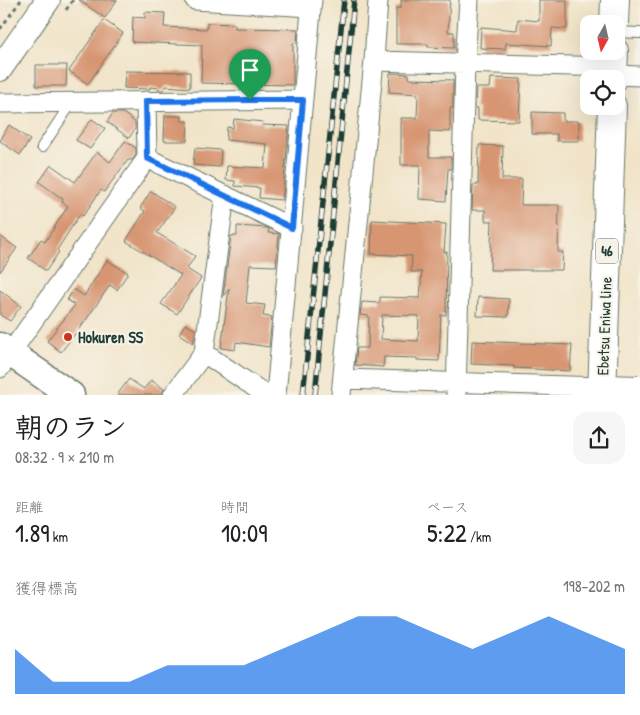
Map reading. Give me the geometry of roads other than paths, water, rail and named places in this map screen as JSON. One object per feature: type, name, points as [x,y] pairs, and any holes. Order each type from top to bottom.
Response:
[{"type":"main road","points":[[614,15],[615,0]]},
{"type":"main road","name":"Ebetsu Eniwa line","points":[[602,391],[612,115]]},
{"type":"main road","points":[[3,356],[71,395]]},
{"type":"street","points":[[0,68],[48,0]]},
{"type":"street","points":[[195,0],[312,3],[276,395]]},
{"type":"street","points":[[378,0],[374,61],[342,387],[602,391],[640,388]]},
{"type":"street","points":[[456,389],[465,63],[469,0]]},
{"type":"street","points":[[374,61],[613,68],[640,76]]},
{"type":"street","points":[[0,103],[303,100]]},
{"type":"street","points":[[3,356],[147,158],[146,101]]},
{"type":"street","points":[[147,158],[292,228]]},
{"type":"street","points":[[173,395],[204,353],[225,195]]},
{"type":"street","points":[[204,353],[266,395]]},
{"type":"lane","points":[[625,32],[640,33]]},
{"type":"lane","points":[[42,147],[72,102]]},
{"type":"railway","points":[[303,395],[344,0]]},
{"type":"railway","points":[[315,395],[354,0]]},
{"type":"place","name":"Hokuren SS","points":[[68,337]]}]
